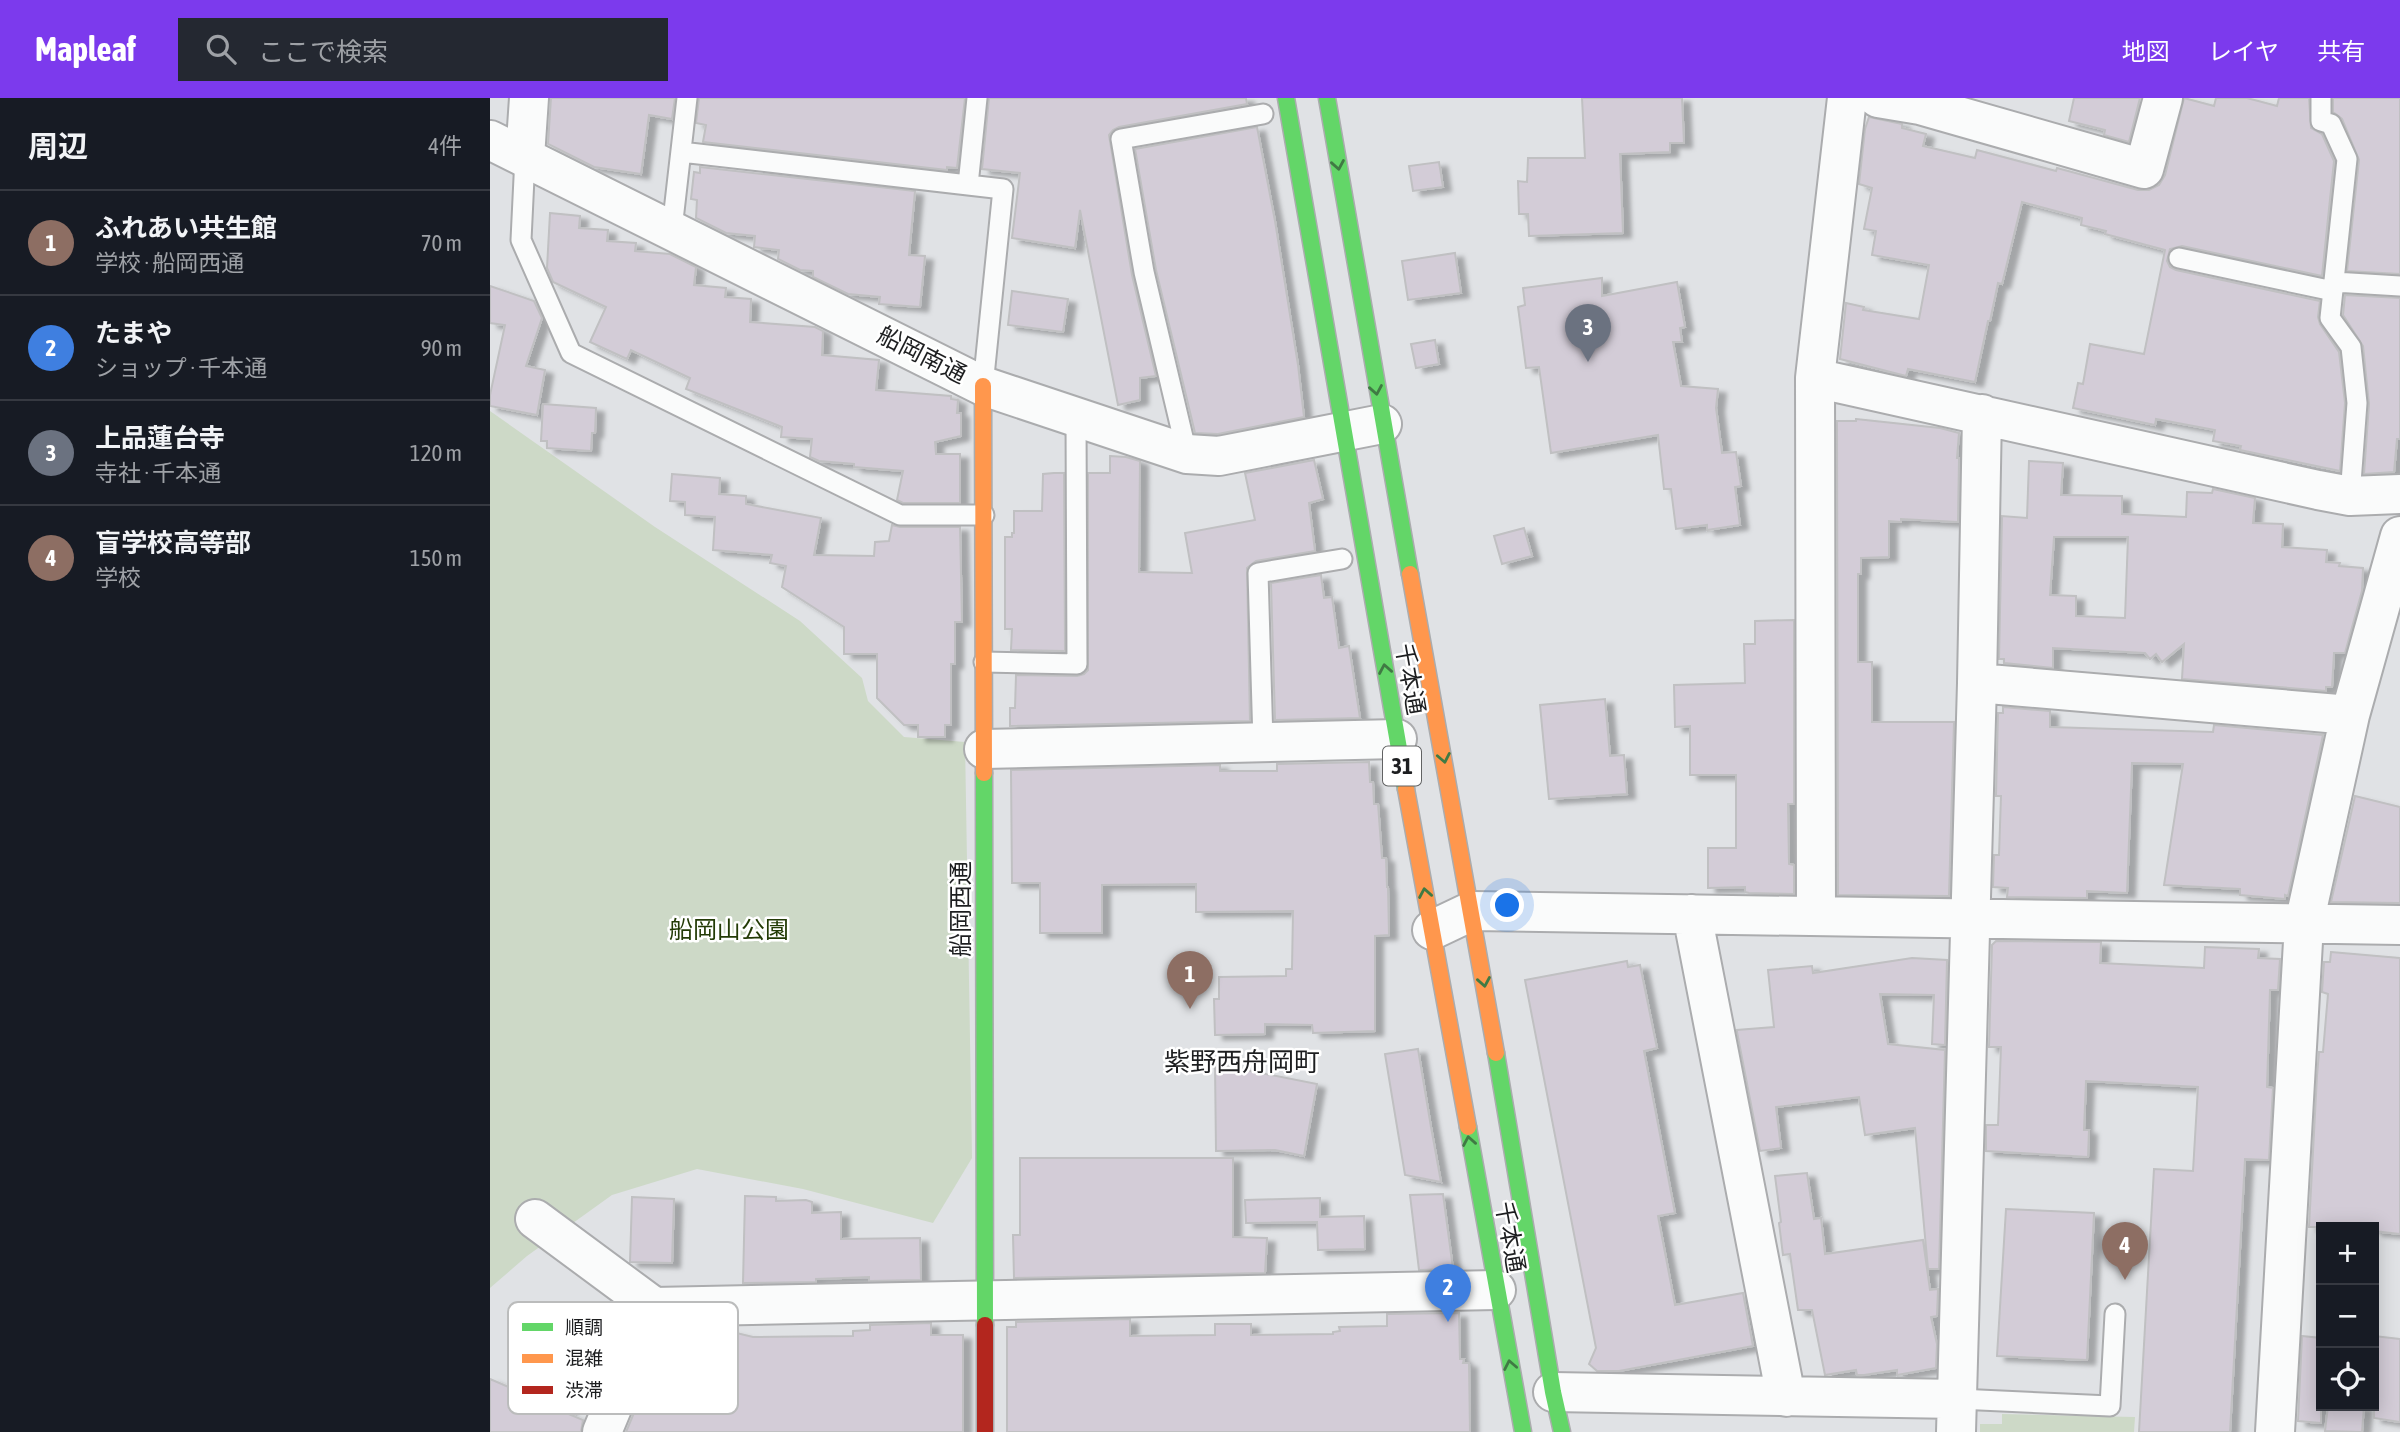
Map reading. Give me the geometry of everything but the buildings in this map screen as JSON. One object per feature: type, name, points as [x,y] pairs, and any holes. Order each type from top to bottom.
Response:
[{"type":"main road","name":"千本通","points":[[1286,98],[1397,739],[1523,1432]]},
{"type":"main road","name":"千本通","points":[[1327,98],[1382,424],[1472,911],[1562,1432]]},
{"type":"main road","name":"船岡西通","points":[[983,386],[985,1432]]},
{"type":"street","points":[[524,157],[529,98]]},
{"type":"street","points":[[1816,915],[1815,378],[1847,98]]},
{"type":"street","points":[[1878,98],[1921,102],[2144,169],[2163,98]]},
{"type":"street","name":"船岡南通","points":[[490,140],[983,386],[1186,454],[1219,456],[1382,424]]},
{"type":"street","points":[[1815,378],[2350,496],[2400,494]]},
{"type":"street","points":[[1553,1392],[1786,1397],[1957,1416],[1982,414]]},
{"type":"street","points":[[2275,1432],[2304,924],[2350,715],[2400,536]]},
{"type":"street","points":[[1977,683],[2350,715]]},
{"type":"street","points":[[984,748],[1397,739]]},
{"type":"street","points":[[1432,930],[1472,911],[2400,925]]},
{"type":"street","points":[[1692,915],[1786,1397]]},
{"type":"street","points":[[535,1219],[647,1302]]},
{"type":"street","points":[[738,1305],[1496,1290]]},
{"type":"street","points":[[602,1432],[609,1414]]},
{"type":"lane","points":[[672,229],[687,98]]},
{"type":"lane","points":[[968,185],[977,98]]},
{"type":"lane","points":[[2321,98],[2321,121],[2331,124],[2347,159],[2330,318],[2351,347],[2357,403],[2350,496]]},
{"type":"lane","points":[[1186,454],[1144,272],[1121,139],[1264,114]]},
{"type":"lane","points":[[681,152],[1003,189],[983,386]]},
{"type":"lane","points":[[524,157],[521,240],[571,353],[900,515],[984,515]]},
{"type":"lane","points":[[2179,258],[2333,286],[2400,286]]},
{"type":"lane","points":[[984,662],[1077,664],[1076,418]]},
{"type":"lane","points":[[1263,742],[1258,573],[1342,559]]},
{"type":"lane","points":[[1957,1416],[2110,1406],[2115,1314]]},
{"type":"green space","name":"船岡山公園","points":[[490,411],[655,527],[800,621],[862,678],[868,701],[904,737],[965,742],[972,1158],[933,1223],[803,1189],[697,1169],[612,1195],[527,1256],[490,1288]]},
{"type":"green space","points":[[2002,1414],[2135,1417],[2134,1432],[1980,1432],[1980,1424],[2002,1424]]},
{"type":"traffic: fast","points":[[1286,98],[1406,789]]},
{"type":"traffic: fast","points":[[1327,98],[1410,574]]},
{"type":"traffic: fast","points":[[984,773],[985,1325]]},
{"type":"traffic: fast","points":[[1496,1053],[1562,1432]]},
{"type":"traffic: fast","points":[[1468,1127],[1523,1432]]},
{"type":"traffic: slow","points":[[983,386],[984,773]]},
{"type":"traffic: slow","points":[[1410,574],[1496,1053]]},
{"type":"traffic: slow","points":[[1406,789],[1468,1127]]},
{"type":"traffic: jam","points":[[985,1325],[985,1432]]},
{"type":"place","name":"上品蓮台寺","points":[[1588,362]]},
{"type":"place","name":"ふれあい共生館","points":[[1190,1009]]},
{"type":"place","name":"盲学校高等部","points":[[2125,1280]]},
{"type":"place","name":"たまや","points":[[1448,1322]]},
{"type":"district","name":"紫野西舟岡町","points":[[1242,1062]]}]
